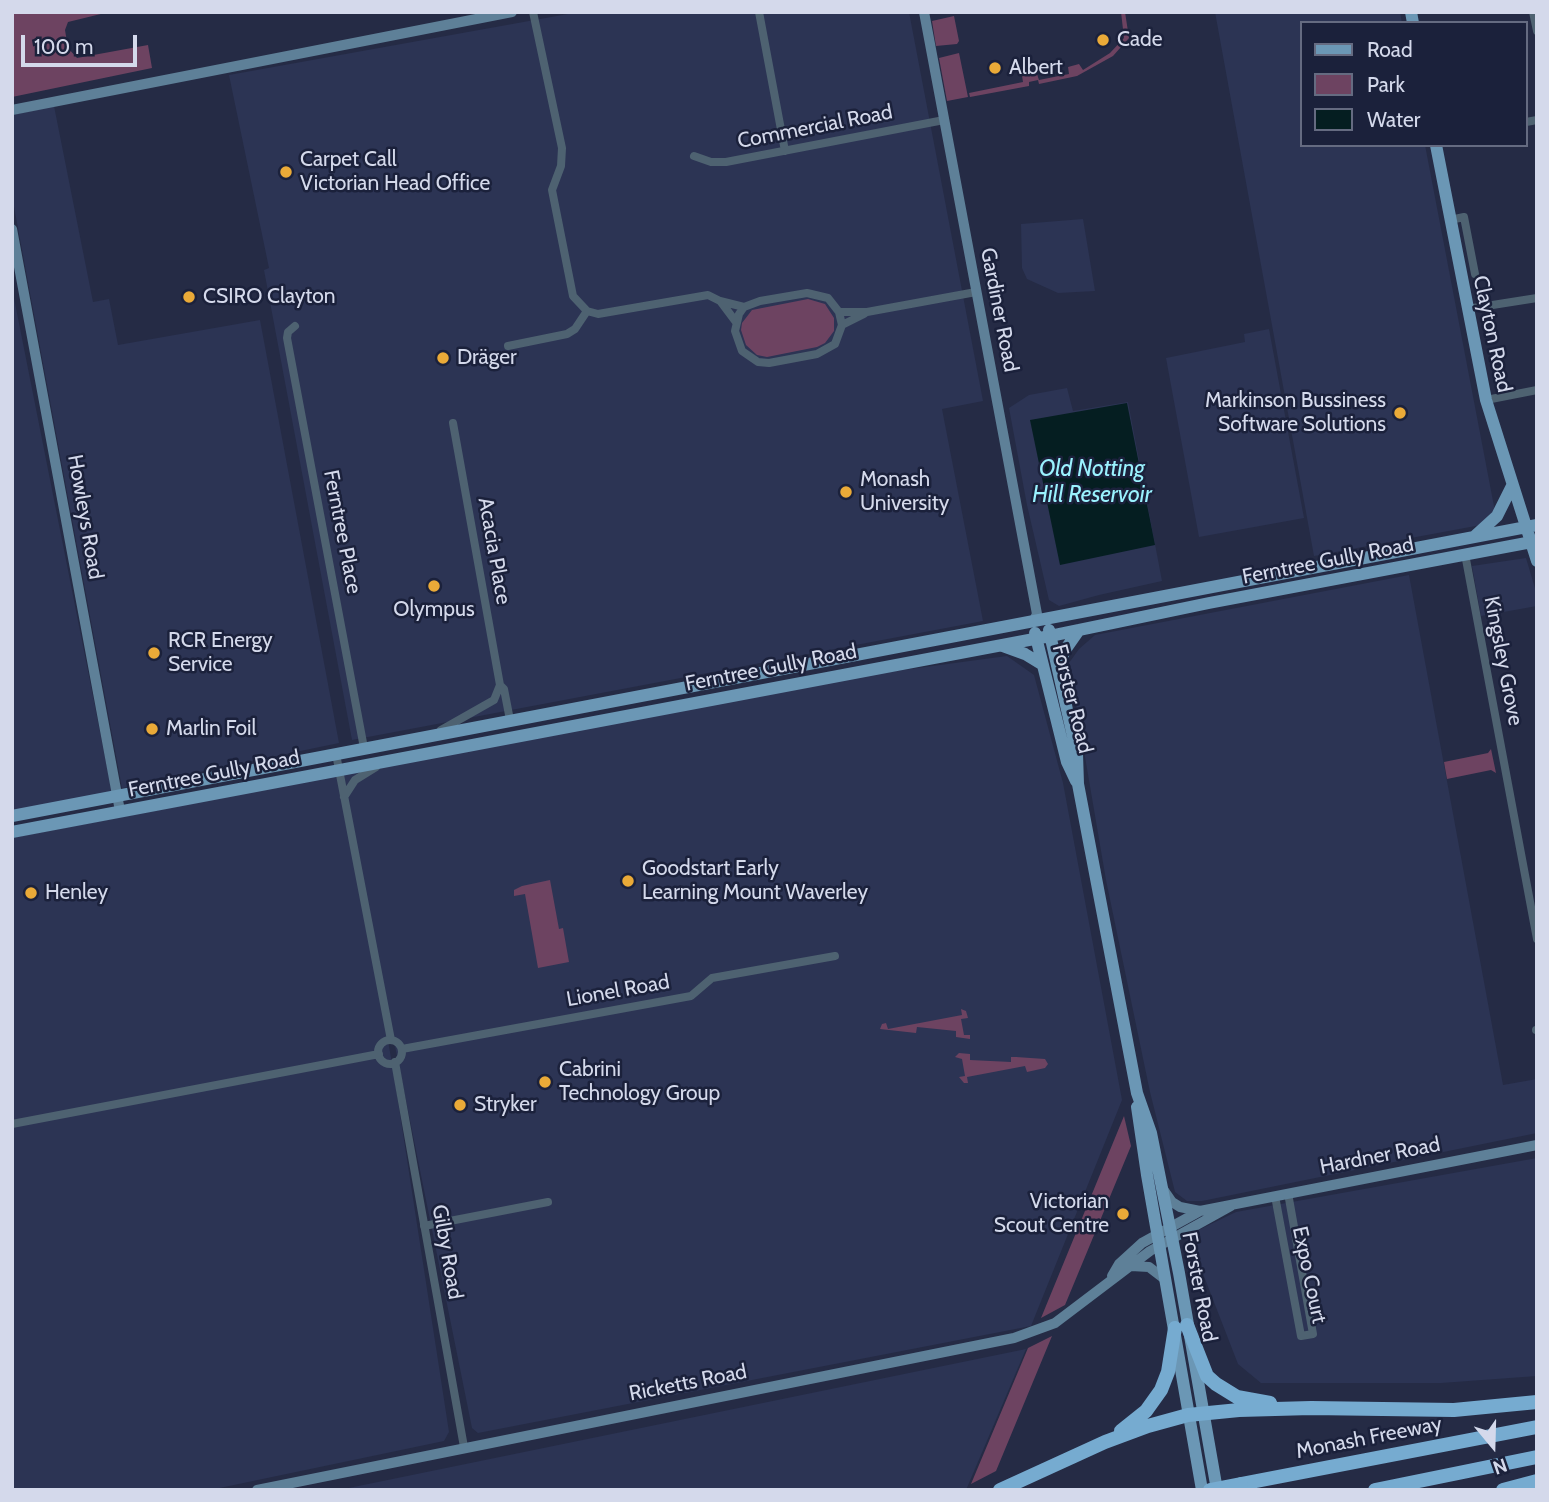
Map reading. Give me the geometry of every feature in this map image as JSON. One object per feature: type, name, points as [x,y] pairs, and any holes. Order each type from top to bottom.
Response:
[{"type":"highway","points":[[1181,1327],[1207,1376],[1225,1391],[1259,1402],[1311,1408]]},
{"type":"highway","points":[[1105,1442],[1146,1411],[1161,1390],[1181,1327]]},
{"type":"highway","points":[[1000,1490],[1105,1442],[1148,1426],[1196,1414],[1311,1408],[1454,1410],[1537,1402]]},
{"type":"highway","name":"Monash Freeway","points":[[1210,1490],[1537,1427]]},
{"type":"highway","points":[[1375,1490],[1537,1457]]},
{"type":"highway","points":[[1503,1490],[1537,1481]]},
{"type":"main road","name":"Clayton Road","points":[[1436,147],[1486,400],[1512,486],[1531,526],[1537,561]]},
{"type":"main road","points":[[1474,537],[1497,516],[1512,486]]},
{"type":"main road","name":"Ferntree Gully Road","points":[[12,816],[1531,526]]},
{"type":"main road","name":"Ferntree Gully Road","points":[[12,832],[1036,639],[1534,541]]},
{"type":"main road","points":[[1387,553],[1390,568]]},
{"type":"main road","points":[[1180,594],[1183,608]]},
{"type":"main road","name":"Forster Road","points":[[1039,618],[1051,636],[1077,754],[1078,784],[1137,1093],[1151,1133],[1161,1187],[1166,1280],[1181,1327]]},
{"type":"main road","name":"Forster Road","points":[[1039,618],[1036,639],[1067,762],[1078,784]]},
{"type":"main road","points":[[1059,668],[1065,650],[1079,630]]},
{"type":"main road","points":[[1000,644],[1043,665]]},
{"type":"main road","points":[[753,674],[758,690]]},
{"type":"main road","name":"Forster Road","points":[[1137,1093],[1144,1161],[1164,1236],[1196,1414],[1202,1490]]},
{"type":"main road","name":"Forster Road","points":[[1196,1414],[1217,1490]]},
{"type":"street","points":[[12,107],[512,12]]},
{"type":"street","points":[[533,12],[562,148],[561,166],[552,190],[573,296],[587,311],[598,314],[700,295],[708,295],[720,302],[744,307],[807,293],[828,298],[839,312],[842,325],[835,344],[825,351],[769,363],[758,362],[742,351],[735,331],[736,322],[744,307]]},
{"type":"street","points":[[758,12],[785,151]]},
{"type":"street","name":"Gardiner Road","points":[[924,12],[1039,618]]},
{"type":"street","points":[[1533,12],[1537,30]]},
{"type":"street","name":"Commercial Road","points":[[694,156],[704,161],[719,163],[944,120]]},
{"type":"street","points":[[1450,220],[1464,217],[1475,274]]},
{"type":"street","name":"Howleys Road","points":[[12,229],[120,811]]},
{"type":"street","points":[[839,312],[867,312],[976,292]]},
{"type":"street","points":[[1467,309],[1537,298]]},
{"type":"street","points":[[720,302],[736,322]]},
{"type":"street","points":[[508,346],[567,334],[575,329],[587,311]]},
{"type":"street","points":[[842,325],[867,312]]},
{"type":"street","name":"Ferntree Place","points":[[295,326],[288,332],[288,338],[364,748]]},
{"type":"street","points":[[1486,400],[1537,390]]},
{"type":"street","name":"Acacia Place","points":[[453,423],[500,685],[504,689],[510,720]]},
{"type":"street","name":"Kingsley Grove","points":[[1465,554],[1537,939]]},
{"type":"street","points":[[430,736],[494,701],[500,685]]},
{"type":"street","points":[[336,754],[391,1040]]},
{"type":"street","points":[[344,797],[355,780],[402,757]]},
{"type":"street","name":"Lionel Road","points":[[402,1049],[691,996],[712,978],[835,956]]},
{"type":"street","points":[[391,1040],[398,1043],[402,1049],[401,1057],[395,1062],[387,1063],[379,1054],[383,1043],[391,1040]]},
{"type":"street","points":[[12,1124],[379,1054]]},
{"type":"street","name":"Gilby Road","points":[[395,1062],[464,1447]]},
{"type":"street","name":"Hardner Road","points":[[1164,1236],[1200,1211],[1537,1145]]},
{"type":"street","points":[[1161,1187],[1172,1202],[1180,1207],[1200,1211]]},
{"type":"street","name":"Expo Court","points":[[1275,1196],[1301,1336],[1313,1334],[1288,1193]]},
{"type":"street","points":[[424,1226],[548,1202]]},
{"type":"street","name":"Hardner Road","points":[[1164,1236],[1231,1206]]},
{"type":"street","name":"Ricketts Road","points":[[257,1490],[1014,1338],[1055,1323],[1072,1312],[1131,1266],[1164,1236]]},
{"type":"street","name":"Ricketts Road","points":[[1111,1279],[1125,1257],[1164,1236]]},
{"type":"street","points":[[1131,1266],[1149,1267],[1166,1280]]},
{"type":"street","points":[[1290,1272],[1300,1270]]},
{"type":"shaded area","points":[[579,12],[909,12],[983,401],[942,409],[983,621],[352,740],[264,270],[269,268],[229,75]]},
{"type":"shaded area","points":[[1215,12],[1400,12],[1402,21],[1300,21],[1300,147],[1425,147],[1497,522],[1314,556]]},
{"type":"shaded area","points":[[54,106],[93,302],[109,299],[118,345],[260,320],[339,743],[122,788],[12,196],[12,115]]},
{"type":"shaded area","points":[[1083,219],[1095,291],[1058,293],[1027,279],[1022,268],[1021,224]]},
{"type":"shaded area","points":[[12,288],[112,792],[12,811]]},
{"type":"shaded area","points":[[1269,329],[1304,518],[1199,537],[1166,358],[1245,342],[1244,334]]},
{"type":"shaded area","name":"Old Notting Hill Reservoir","points":[[1067,388],[1073,411],[1128,402],[1162,581],[1059,606],[1049,600],[1027,505],[1009,408],[1029,395]]},
{"type":"shaded area","points":[[1526,558],[1537,595],[1537,606],[1481,616],[1472,566]]},
{"type":"shaded area","points":[[1409,575],[1503,1085],[1537,1079],[1537,1133],[1202,1201],[1187,1201],[1175,1192],[1150,1092],[1106,880],[1069,663],[1079,649],[1095,635]]},
{"type":"shaded area","points":[[1007,656],[1034,675],[1063,783],[1122,1100],[1031,1326],[478,1433],[472,1428],[349,818],[394,1075],[449,1432],[444,1441],[210,1490],[12,1490],[12,838],[858,676]]},
{"type":"shaded area","points":[[1537,1158],[1537,1376],[1441,1383],[1261,1383],[1238,1364],[1188,1235],[1236,1212]]},
{"type":"shaded area","points":[[1026,1349],[966,1490],[339,1490]]},
{"type":"green space","points":[[12,12],[109,12],[68,22],[65,30],[68,48],[77,58],[148,45],[152,68],[12,97]]},
{"type":"green space","points":[[1121,12],[1125,12],[1129,38],[1113,56],[1077,76],[1039,84],[1038,80],[1029,82],[1029,86],[970,97],[969,93],[1023,82],[1022,76],[1037,74],[1039,80],[1069,74],[1068,67],[1079,64],[1083,70],[1110,53],[1124,38]]},
{"type":"green space","points":[[954,16],[959,41],[957,44],[936,46],[932,21]]},
{"type":"green space","points":[[959,53],[968,97],[947,101],[939,58]]},
{"type":"green space","points":[[808,299],[825,304],[834,318],[834,331],[825,343],[767,357],[757,355],[746,345],[741,330],[742,323],[752,310]]},
{"type":"green space","points":[[1491,749],[1496,773],[1491,770],[1447,779],[1444,762],[1488,753]]},
{"type":"green space","points":[[550,880],[559,929],[563,928],[569,962],[538,968],[525,894],[514,896],[514,890]]},
{"type":"green space","points":[[961,1009],[966,1011],[968,1018],[961,1019],[964,1035],[970,1035],[970,1039],[956,1037],[956,1031],[917,1027],[916,1033],[880,1029],[882,1024],[886,1023],[888,1029],[962,1015]]},
{"type":"green space","points":[[959,1053],[970,1054],[970,1060],[1011,1062],[1011,1057],[1016,1057],[1045,1059],[1048,1064],[1045,1068],[1027,1072],[1025,1066],[967,1077],[968,1083],[964,1083],[959,1077],[965,1076],[962,1059],[955,1057]]},
{"type":"green space","points":[[1124,1116],[1131,1146],[1065,1305],[1041,1318]]},
{"type":"green space","points":[[1052,1336],[996,1471],[971,1484],[1028,1348]]},
{"type":"water","name":"Old Notting Hill Reservoir","points":[[1127,403],[1155,545],[1060,565],[1030,420]]},
{"type":"place","name":"Cade","points":[[1103,40]]},
{"type":"place","name":"Albert","points":[[995,68]]},
{"type":"place","name":"Carpet Call Victorian Head Office","points":[[286,172]]},
{"type":"place","name":"CSIRO Clayton","points":[[189,297]]},
{"type":"place","name":"Dräger","points":[[443,358]]},
{"type":"place","name":"Markinson Bussiness Software Solutions","points":[[1400,413]]},
{"type":"place","name":"Monash University","points":[[846,492]]},
{"type":"place","name":"Olympus","points":[[434,586]]},
{"type":"place","name":"RCR Energy Service","points":[[154,653]]},
{"type":"place","name":"Marlin Foil","points":[[152,729]]},
{"type":"place","name":"Goodstart Early Learning Mount Waverley","points":[[628,881]]},
{"type":"place","name":"Henley","points":[[31,893]]},
{"type":"place","name":"Cabrini Technology Group","points":[[545,1082]]},
{"type":"place","name":"Stryker","points":[[460,1105]]},
{"type":"place","name":"Victorian Scout Centre","points":[[1123,1214]]}]
